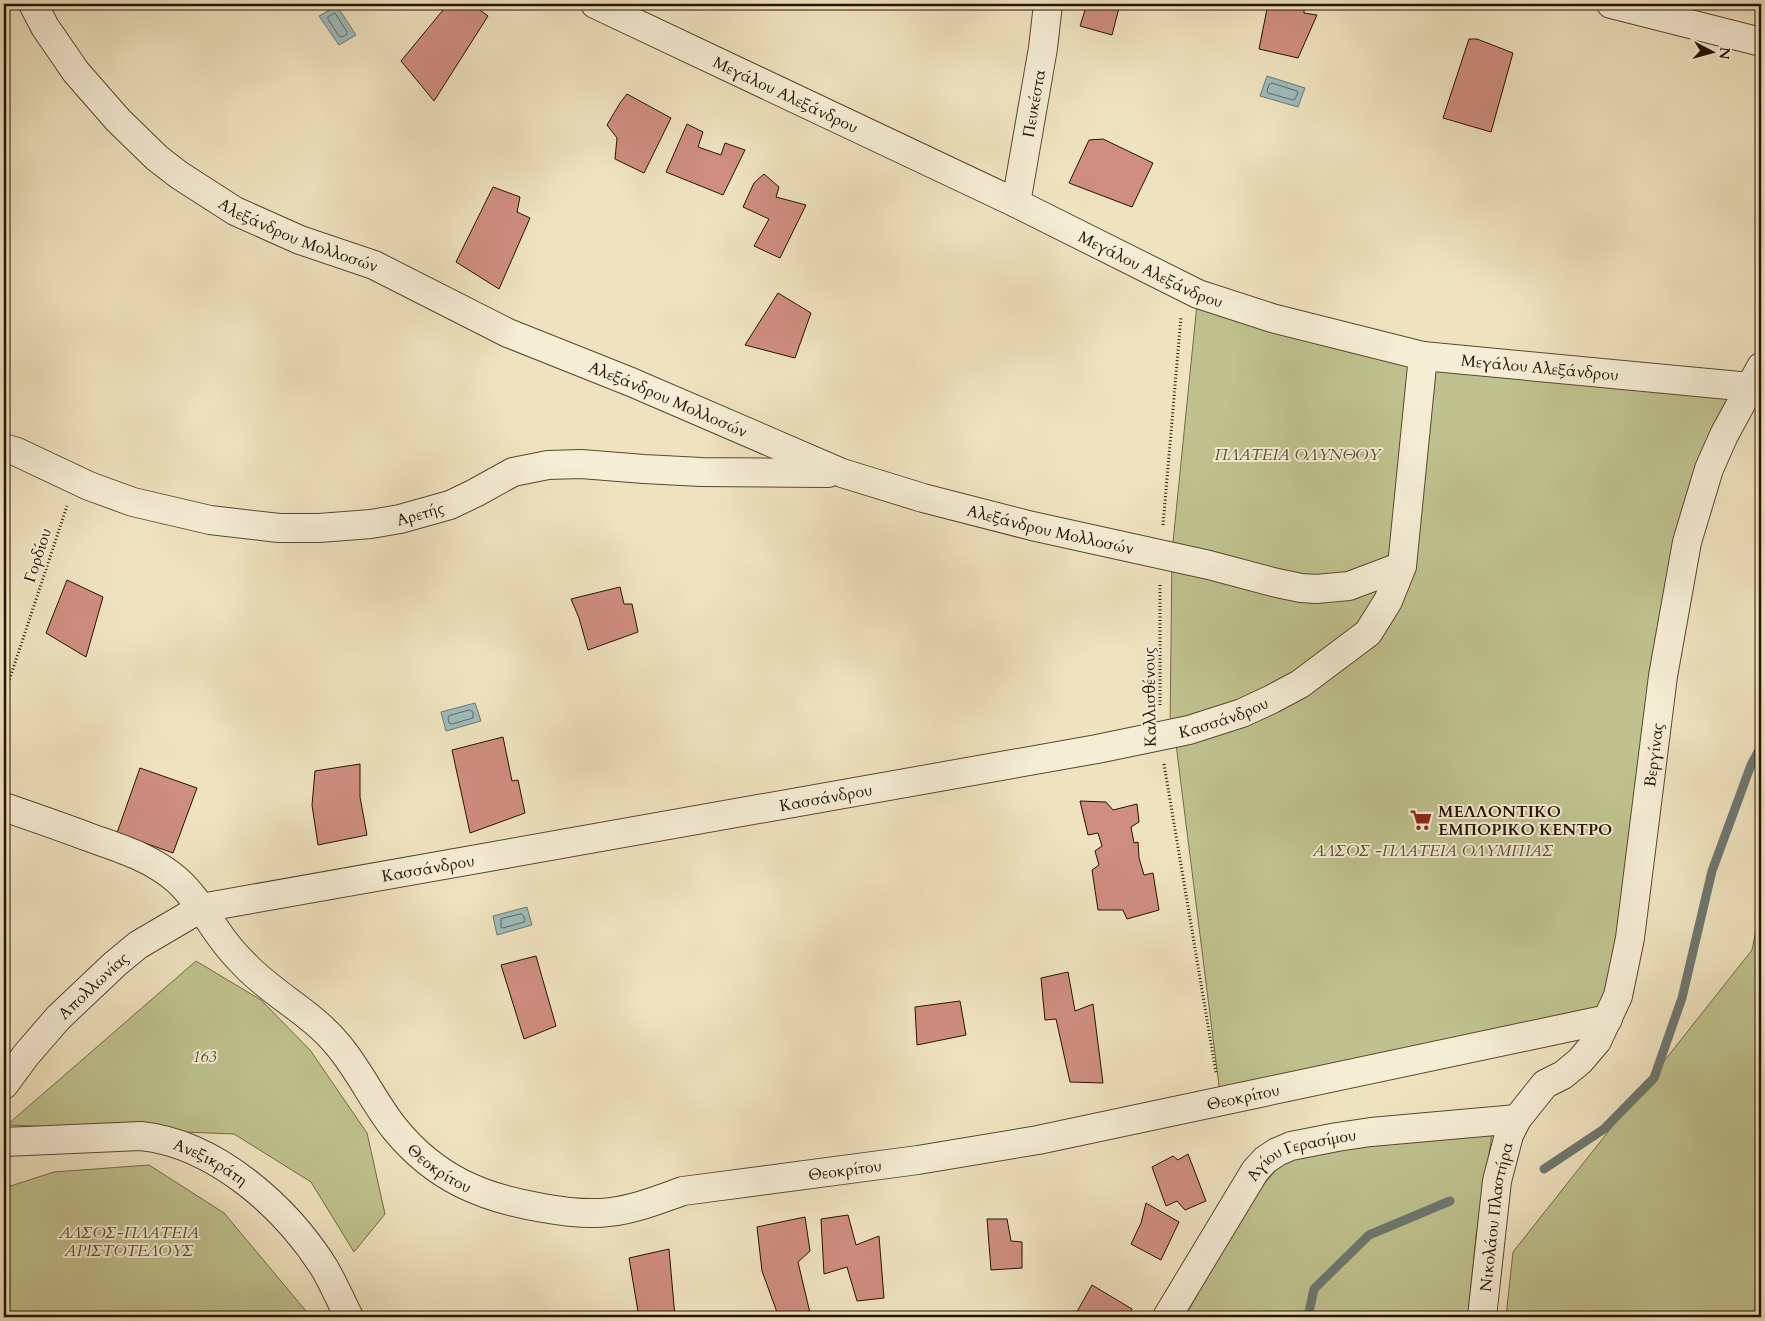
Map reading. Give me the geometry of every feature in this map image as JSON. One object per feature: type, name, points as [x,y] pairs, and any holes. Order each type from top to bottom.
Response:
[{"type":"street","name":"Αλεξάνδρου Μολλοσών","points":[[33,4],[45,27],[76,72],[118,120],[164,164],[202,191],[235,211],[300,240],[374,265],[517,337],[631,382],[842,473],[922,498],[1032,526],[1277,583],[1316,589],[1349,586],[1402,566]]},
{"type":"street","name":"Μεγάλου Αλεξάνδρου","points":[[595,4],[1016,203],[1198,294],[1272,318],[1422,356],[1756,377]]},
{"type":"street","name":"Πευκέστα","points":[[1016,203],[1043,48],[1048,4]]},
{"type":"street","points":[[1611,4],[1761,42]]},
{"type":"street","name":"Κασσάνδρου","points":[[201,908],[1160,737],[1242,713],[1300,684],[1368,633],[1388,602],[1402,566],[1422,356]]},
{"type":"street","name":"Βεργίνας","points":[[1517,1119],[1545,1084],[1563,1075],[1580,1061],[1597,1041],[1618,996],[1630,938],[1663,676],[1687,542],[1709,469],[1724,435],[1756,377]]},
{"type":"street","name":"Αρετής","points":[[8,447],[112,496],[183,515],[236,524],[294,529],[371,524],[400,519],[450,505],[512,472],[548,465],[581,464],[701,472],[842,473]]},
{"type":"street","points":[[4,807],[126,850],[156,864],[178,881],[201,908]]},
{"type":"street","name":"Θεοκρίτου","points":[[201,908],[228,947],[260,980],[298,1007],[339,1046],[388,1119],[423,1159],[450,1178],[478,1192],[528,1206],[581,1212],[611,1212],[649,1203],[684,1191],[918,1160],[1038,1140],[1608,1020]]},
{"type":"street","name":"Απολλωνίας","points":[[4,1085],[26,1055],[58,1018],[115,964],[138,945],[201,908]]},
{"type":"street","name":"Αγίου Γερασίμου","points":[[1166,1317],[1254,1171],[1277,1152],[1291,1146],[1370,1132],[1517,1119]]},
{"type":"street","name":"Νικολάου Πλαστήρα","points":[[1482,1317],[1496,1181],[1509,1135],[1517,1119]]},
{"type":"street","name":"Ανεξικράτη","points":[[4,1142],[141,1136],[163,1140],[200,1153],[247,1183],[291,1223],[325,1270],[349,1317]]},
{"type":"path","name":"Καλλισθένους","points":[[1183,287],[1160,556],[1160,737],[1221,1102]]},
{"type":"path","name":"Γορδίου","points":[[4,696],[75,480]]},
{"type":"green space","name":"ΑΛΣΟΣ -ΠΛΑΤΕΙΑ ΟΛΥΜΠΙΑΣ","points":[[1198,294],[1436,358],[1750,387],[1713,446],[1608,1019],[1221,1102],[1176,744],[1272,699],[1170,732],[1172,552]]},
{"type":"green space","points":[[1761,905],[1761,1317],[1506,1317],[1513,1252],[1752,950]]},
{"type":"green space","name":"163","points":[[196,961],[261,1000],[310,1050],[367,1133],[385,1214],[354,1252],[311,1182],[234,1134],[7,1125]]},
{"type":"green space","points":[[1492,1135],[1476,1236],[1468,1317],[1185,1317],[1231,1234],[1264,1184],[1284,1161],[1368,1140]]},
{"type":"green space","name":"ΑΛΣΟΣ-ΠΛΑΤΕΙΑ ΑΡΙΣΤΟΤΕΛΟΥΣ","points":[[149,1165],[224,1213],[311,1317],[4,1317],[4,1188],[54,1172]]},
{"type":"water","points":[[337,6],[356,35],[339,45],[319,16]]},
{"type":"water","points":[[1267,76],[1305,88],[1298,107],[1260,96]]},
{"type":"water","points":[[475,703],[481,721],[446,731],[441,712]]},
{"type":"water","points":[[527,907],[532,925],[497,935],[493,916]]},
{"type":"building","points":[[448,4],[472,4],[488,16],[434,101],[401,61]]},
{"type":"building","points":[[1087,4],[1120,4],[1112,35],[1080,26]]},
{"type":"building","points":[[1268,4],[1304,4],[1304,13],[1317,15],[1298,58],[1259,49]]},
{"type":"building","points":[[1469,39],[1477,39],[1513,53],[1491,132],[1443,118]]},
{"type":"building","points":[[627,94],[671,118],[644,173],[615,159],[617,138],[607,125]]},
{"type":"building","points":[[687,124],[703,132],[698,147],[721,155],[725,143],[745,150],[723,195],[666,172]]},
{"type":"building","points":[[1103,139],[1153,163],[1132,207],[1069,183],[1089,140]]},
{"type":"building","points":[[764,174],[779,187],[776,197],[806,205],[780,258],[754,246],[769,219],[743,207],[754,183]]},
{"type":"building","points":[[493,187],[520,197],[517,212],[530,218],[499,289],[456,262]]},
{"type":"building","points":[[778,293],[811,313],[795,358],[745,345]]},
{"type":"building","points":[[67,580],[103,597],[86,657],[46,633]]},
{"type":"building","points":[[620,587],[624,604],[632,604],[638,632],[588,650],[579,618],[571,599]]},
{"type":"building","points":[[503,737],[512,781],[518,780],[525,813],[470,833],[452,750]]},
{"type":"building","points":[[360,764],[360,797],[367,835],[318,845],[312,805],[315,771]]},
{"type":"building","points":[[140,768],[197,788],[173,853],[117,833]]},
{"type":"building","points":[[1080,801],[1106,802],[1113,810],[1137,804],[1139,822],[1131,827],[1134,843],[1138,842],[1139,858],[1144,875],[1153,873],[1159,910],[1127,919],[1123,910],[1098,910],[1092,870],[1099,865],[1095,851],[1102,846],[1098,833],[1088,835]]},
{"type":"building","points":[[536,956],[556,1026],[524,1039],[501,965]]},
{"type":"building","points":[[1068,972],[1075,1011],[1093,1004],[1103,1083],[1070,1082],[1056,1019],[1045,1020],[1041,978]]},
{"type":"building","points":[[960,1001],[966,1035],[917,1045],[915,1007]]},
{"type":"building","points":[[1188,1154],[1206,1201],[1185,1210],[1177,1201],[1166,1206],[1152,1167],[1173,1156],[1178,1160]]},
{"type":"building","points":[[1146,1203],[1179,1222],[1161,1260],[1131,1244],[1141,1223]]},
{"type":"building","points":[[848,1215],[856,1245],[879,1236],[884,1298],[857,1301],[847,1267],[824,1274],[821,1219]]},
{"type":"building","points":[[805,1217],[810,1251],[798,1262],[810,1313],[778,1315],[762,1271],[757,1227]]},
{"type":"building","points":[[987,1219],[1007,1219],[1011,1241],[1022,1242],[1022,1268],[991,1270]]},
{"type":"building","points":[[669,1249],[675,1317],[639,1317],[629,1258]]},
{"type":"building","points":[[1092,1285],[1132,1309],[1128,1317],[1074,1317]]},
{"type":"waterway","points":[[1544,1169],[1604,1129],[1654,1078],[1682,998],[1712,871],[1751,765],[1761,746]]},
{"type":"waterway","points":[[1308,1317],[1314,1289],[1369,1235],[1450,1201]]},
{"type":"place","name":"ΜΕΛΛΟΝΤΙΚΟ ΕΜΠΟΡΙΚΟ ΚΕΝΤΡΟ","points":[[1421,820]]},
{"type":"park label","name":"ΠΛΑΤΕΙΑ ΟΛΥΝΘΟΥ","points":[[1297,454]]}]
